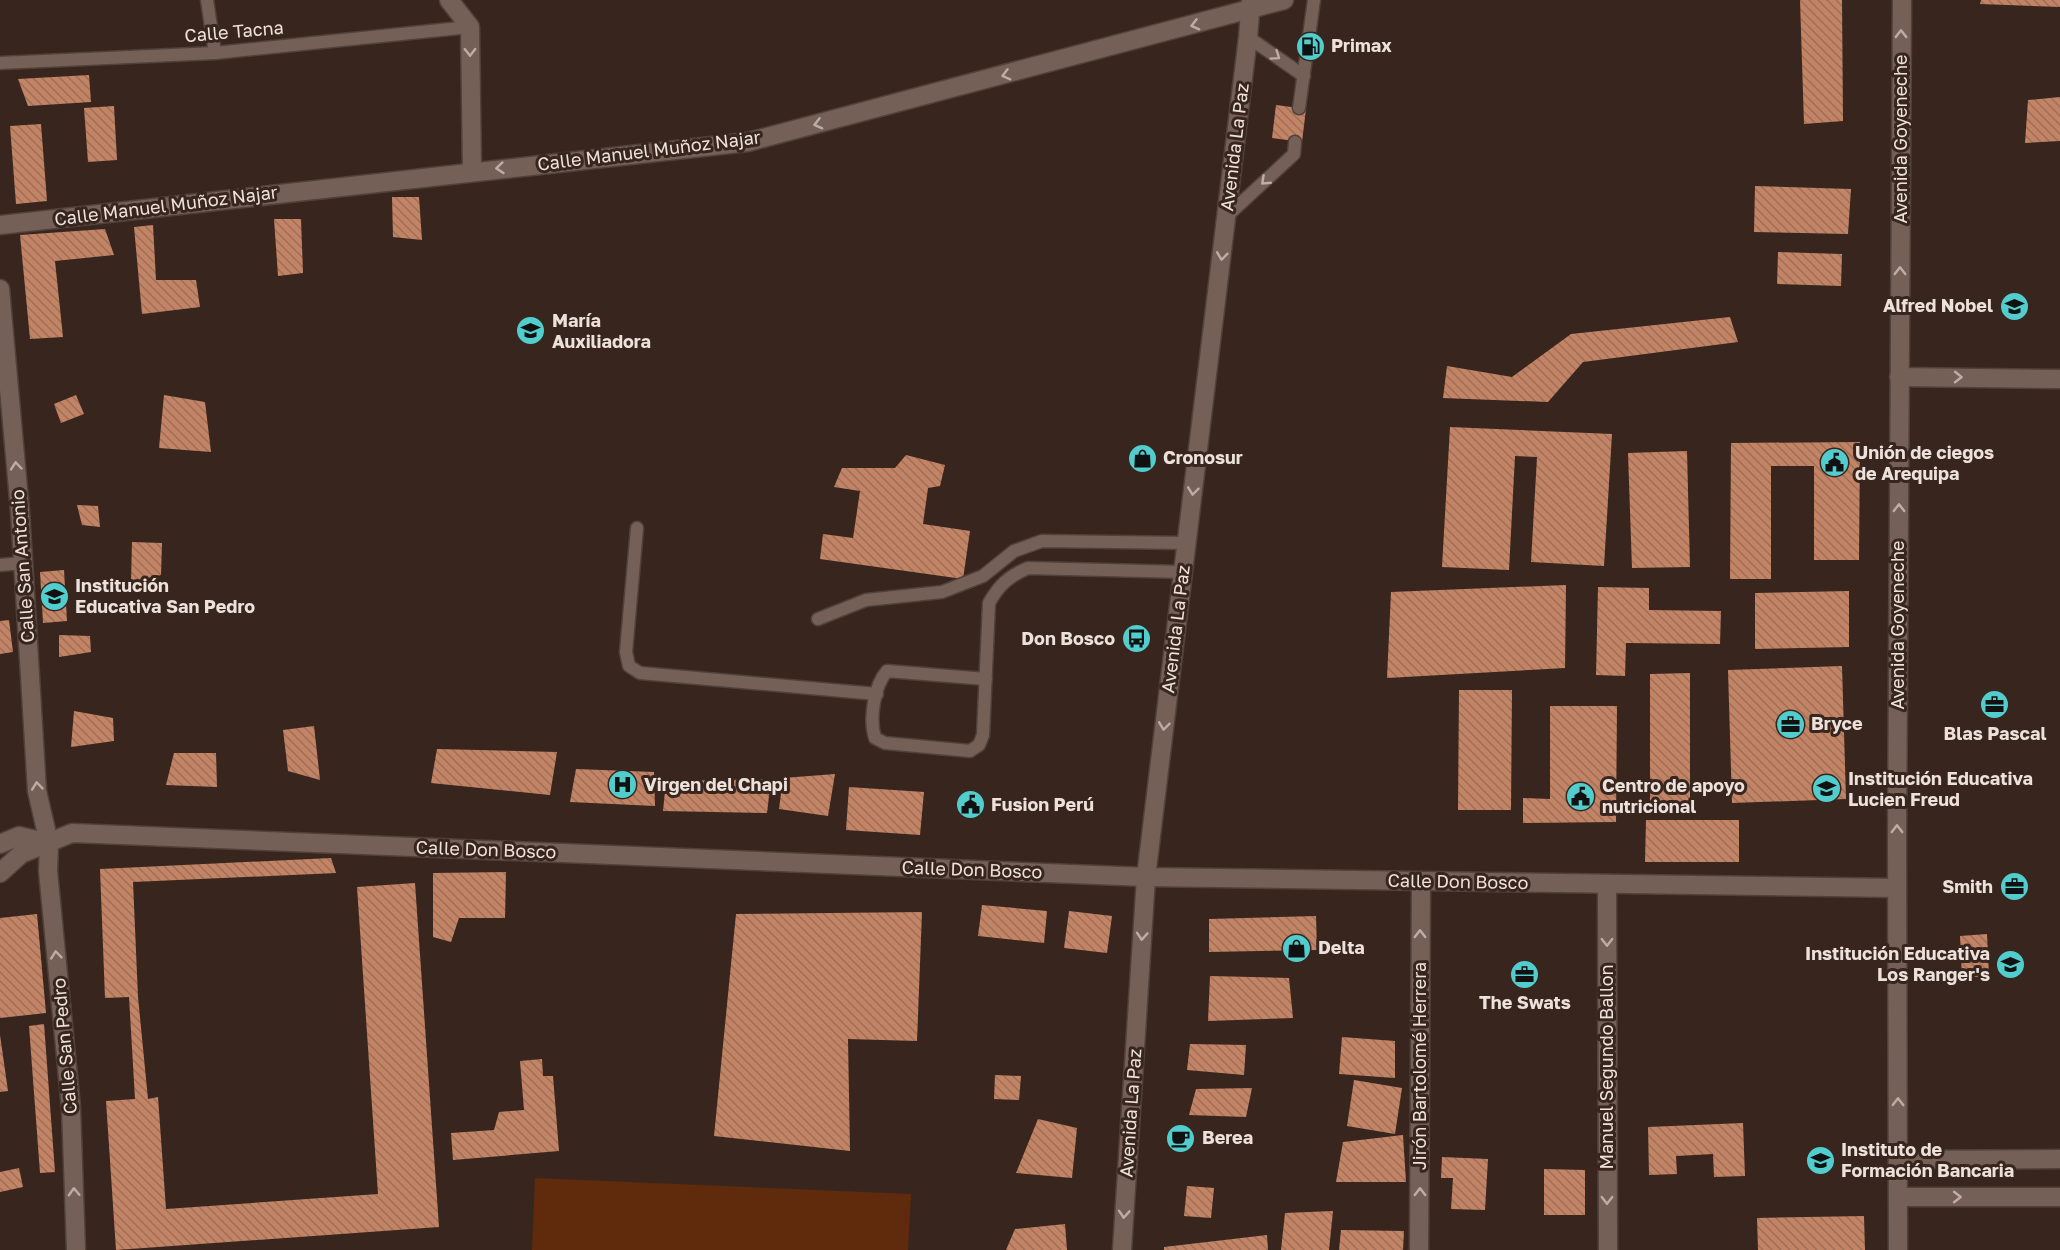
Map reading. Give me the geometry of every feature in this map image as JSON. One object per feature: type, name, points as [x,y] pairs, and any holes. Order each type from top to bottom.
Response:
[{"type":"street","points":[[449,0],[470,27],[472,171]]},
{"type":"street","name":"Calle Manuel Muñoz Najar","points":[[0,225],[748,142],[1251,5],[1284,0]]},
{"type":"street","name":"Avenida Goyeneche","points":[[1898,1250],[1897,888],[1902,0]]},
{"type":"street","name":"Avenida La Paz","points":[[1122,1250],[1146,878],[1251,5]]},
{"type":"street","name":"Calle San Antonio","points":[[0,288],[23,563],[37,791],[49,843]]},
{"type":"street","points":[[1899,377],[2060,379]]},
{"type":"street","name":"Calle Don Bosco","points":[[0,873],[21,854],[72,833],[1146,878],[1897,888]]},
{"type":"street","points":[[0,844],[19,836],[49,843]]},
{"type":"street","name":"Calle San Pedro","points":[[49,843],[48,871],[71,1108],[76,1250]]},
{"type":"street","name":"Jirón Bartolomé Herrera","points":[[1419,1250],[1421,881]]},
{"type":"street","name":"Manuel Segundo Ballon","points":[[1607,884],[1608,1250]]},
{"type":"street","points":[[1898,1160],[2060,1159]]},
{"type":"street","points":[[1898,1197],[2060,1197]]},
{"type":"lane","points":[[207,0],[215,53]]},
{"type":"lane","points":[[1299,108],[1314,0]]},
{"type":"lane","name":"Calle Tacna","points":[[0,63],[215,53],[470,27]]},
{"type":"lane","points":[[1248,37],[1304,76]]},
{"type":"lane","points":[[1227,216],[1293,154],[1295,142]]},
{"type":"lane","points":[[637,528],[626,651],[629,666],[640,673],[877,694]]},
{"type":"lane","points":[[818,619],[866,600],[942,592],[983,576],[1014,551],[1042,541],[1186,543]]},
{"type":"lane","points":[[0,565],[23,563]]},
{"type":"lane","points":[[986,678],[887,671],[880,679],[877,694],[872,727],[875,738],[885,743],[970,751],[978,745],[983,735],[986,678],[989,603],[996,590],[1011,575],[1028,568],[1183,572]]},
{"type":"shaded area","points":[[535,1178],[911,1194],[908,1250],[532,1250]]},
{"type":"building","points":[[1800,0],[1842,0],[1843,121],[1804,124]]},
{"type":"building","points":[[1981,0],[2060,0],[2060,7],[1980,4]]},
{"type":"building","points":[[89,75],[91,102],[28,106],[18,79]]},
{"type":"building","points":[[2060,97],[2060,141],[2025,143],[2028,100]]},
{"type":"building","points":[[1276,105],[1306,109],[1302,142],[1272,138]]},
{"type":"building","points":[[114,106],[117,160],[88,162],[84,108]]},
{"type":"building","points":[[41,124],[47,201],[16,204],[10,126]]},
{"type":"building","points":[[1755,186],[1851,189],[1848,234],[1754,232]]},
{"type":"building","points":[[392,197],[419,197],[422,240],[393,237]]},
{"type":"building","points":[[274,219],[301,219],[303,273],[278,276]]},
{"type":"building","points":[[153,225],[156,280],[196,280],[200,307],[142,314],[134,227]]},
{"type":"building","points":[[105,229],[114,255],[55,261],[63,337],[30,339],[20,235]]},
{"type":"building","points":[[1778,252],[1842,254],[1841,286],[1777,284]]},
{"type":"building","points":[[1730,317],[1738,342],[1583,362],[1548,402],[1443,398],[1447,366],[1512,377],[1571,334]]},
{"type":"building","points":[[76,395],[84,414],[61,423],[54,404]]},
{"type":"building","points":[[164,395],[205,402],[211,452],[159,448]]},
{"type":"building","points":[[1450,427],[1612,434],[1604,566],[1531,562],[1537,457],[1515,456],[1509,570],[1442,567]]},
{"type":"building","points":[[1860,442],[1859,560],[1814,560],[1814,466],[1771,466],[1771,579],[1730,579],[1731,443]]},
{"type":"building","points":[[1687,451],[1690,567],[1632,568],[1628,453]]},
{"type":"building","points":[[906,455],[945,465],[940,486],[928,488],[923,524],[970,531],[963,579],[820,559],[823,534],[853,538],[860,491],[834,487],[842,468],[895,468]]},
{"type":"building","points":[[77,505],[98,506],[100,527],[82,525]]},
{"type":"building","points":[[132,542],[162,543],[161,575],[131,582]]},
{"type":"building","name":"Institución Educativa San Pedro","points":[[64,570],[67,621],[43,623],[40,572]]},
{"type":"building","points":[[1566,585],[1565,668],[1387,678],[1391,592]]},
{"type":"building","points":[[1598,587],[1649,588],[1649,610],[1721,611],[1720,644],[1626,643],[1625,676],[1596,675]]},
{"type":"building","points":[[1849,591],[1849,647],[1755,649],[1755,593]]},
{"type":"building","points":[[9,620],[13,652],[0,654],[0,621]]},
{"type":"building","points":[[59,635],[90,636],[91,652],[59,657]]},
{"type":"building","points":[[1842,666],[1846,799],[1732,803],[1728,670]]},
{"type":"building","points":[[1690,673],[1690,809],[1650,809],[1650,674]]},
{"type":"building","points":[[1459,690],[1512,690],[1511,810],[1458,810]]},
{"type":"building","points":[[1550,706],[1617,706],[1616,822],[1523,823],[1523,798],[1550,799]]},
{"type":"building","points":[[74,711],[113,718],[114,741],[71,747]]},
{"type":"building","points":[[314,726],[320,780],[288,771],[283,730]]},
{"type":"building","points":[[437,749],[557,752],[550,795],[431,783]]},
{"type":"building","points":[[174,753],[216,753],[217,787],[166,785]]},
{"type":"building","points":[[576,769],[654,772],[655,806],[570,802]]},
{"type":"building","points":[[835,774],[828,816],[779,809],[783,778]]},
{"type":"building","points":[[771,779],[767,813],[663,811],[666,781]]},
{"type":"building","points":[[849,787],[924,792],[920,835],[846,830]]},
{"type":"building","points":[[1646,820],[1739,820],[1739,862],[1645,862]]},
{"type":"building","points":[[331,858],[336,873],[133,882],[138,997],[148,1099],[158,1097],[166,1209],[378,1194],[357,887],[415,883],[439,1227],[116,1250],[106,1101],[135,1099],[129,997],[105,998],[100,869]]},
{"type":"building","points":[[506,872],[505,918],[459,918],[451,942],[433,937],[433,873]]},
{"type":"building","points":[[982,905],[1047,911],[1044,943],[978,936]]},
{"type":"building","points":[[1069,911],[1112,916],[1107,953],[1064,948]]},
{"type":"building","points":[[922,912],[917,1041],[848,1039],[850,1151],[714,1136],[736,914]]},
{"type":"building","points":[[37,914],[46,1013],[0,1018],[0,918]]},
{"type":"building","points":[[1316,916],[1317,950],[1209,952],[1209,919]]},
{"type":"building","points":[[1987,934],[1989,976],[1962,978],[1960,936]]},
{"type":"building","points":[[1210,976],[1289,978],[1293,1018],[1208,1021]]},
{"type":"building","points":[[44,1024],[55,1172],[40,1173],[29,1026]]},
{"type":"building","points":[[0,1035],[8,1091],[0,1092]]},
{"type":"building","points":[[1342,1037],[1395,1041],[1395,1078],[1339,1074]]},
{"type":"building","points":[[1190,1044],[1246,1045],[1244,1075],[1187,1070]]},
{"type":"building","points":[[542,1059],[543,1076],[553,1076],[559,1151],[453,1160],[451,1133],[494,1130],[499,1112],[524,1110],[520,1061]]},
{"type":"building","points":[[995,1075],[1021,1076],[1019,1100],[994,1099]]},
{"type":"building","points":[[1354,1080],[1402,1088],[1395,1134],[1347,1126]]},
{"type":"building","points":[[1252,1088],[1246,1117],[1189,1115],[1196,1089]]},
{"type":"building","points":[[1038,1119],[1077,1128],[1072,1178],[1016,1173]]},
{"type":"building","points":[[1743,1123],[1745,1176],[1714,1177],[1713,1154],[1676,1156],[1677,1174],[1649,1175],[1648,1127]]},
{"type":"building","points":[[1403,1135],[1406,1182],[1336,1182],[1343,1142]]},
{"type":"building","points":[[1442,1157],[1488,1159],[1485,1210],[1451,1209],[1453,1178],[1441,1178]]},
{"type":"building","points":[[19,1168],[23,1187],[0,1192],[0,1172]]},
{"type":"building","points":[[1544,1169],[1585,1170],[1585,1215],[1544,1215]]},
{"type":"building","points":[[1187,1186],[1214,1188],[1211,1218],[1184,1216]]},
{"type":"building","points":[[1333,1211],[1329,1250],[1281,1250],[1285,1213]]},
{"type":"building","points":[[1864,1216],[1865,1250],[1758,1250],[1757,1218]]},
{"type":"building","points":[[1065,1224],[1067,1250],[1006,1250],[1015,1229]]},
{"type":"building","points":[[1341,1230],[1404,1231],[1403,1250],[1339,1250]]},
{"type":"building","points":[[1267,1235],[1268,1250],[1164,1250],[1164,1247]]},
{"type":"place","name":"Primax","points":[[1310,46]]},
{"type":"place","name":"Alfred Nobel","points":[[2014,306]]},
{"type":"place","name":"María Auxiliadora","points":[[531,331]]},
{"type":"place","name":"Cronosur","points":[[1142,458]]},
{"type":"place","name":"Unión de ciegos de Arequipa","points":[[1834,463]]},
{"type":"place","name":"Institución Educativa San Pedro","points":[[54,596]]},
{"type":"place","name":"Don Bosco","points":[[1136,639]]},
{"type":"place","name":"Blas Pascal","points":[[1995,705]]},
{"type":"place","name":"Bryce","points":[[1790,724]]},
{"type":"place","name":"Virgen del Chapi","points":[[623,785]]},
{"type":"place","name":"Institución Educativa Lucien Freud","points":[[1827,789]]},
{"type":"place","name":"Centro de apoyo nutricional","points":[[1581,796]]},
{"type":"place","name":"Fusion Perú","points":[[970,805]]},
{"type":"place","name":"Smith","points":[[2014,887]]},
{"type":"place","name":"Delta","points":[[1297,948]]},
{"type":"place","name":"Institución Educativa Los Ranger's","points":[[2011,964]]},
{"type":"place","name":"The Swats","points":[[1525,974]]},
{"type":"place","name":"Berea","points":[[1181,1138]]},
{"type":"place","name":"Instituto de Formación Bancaria","points":[[1820,1160]]}]
